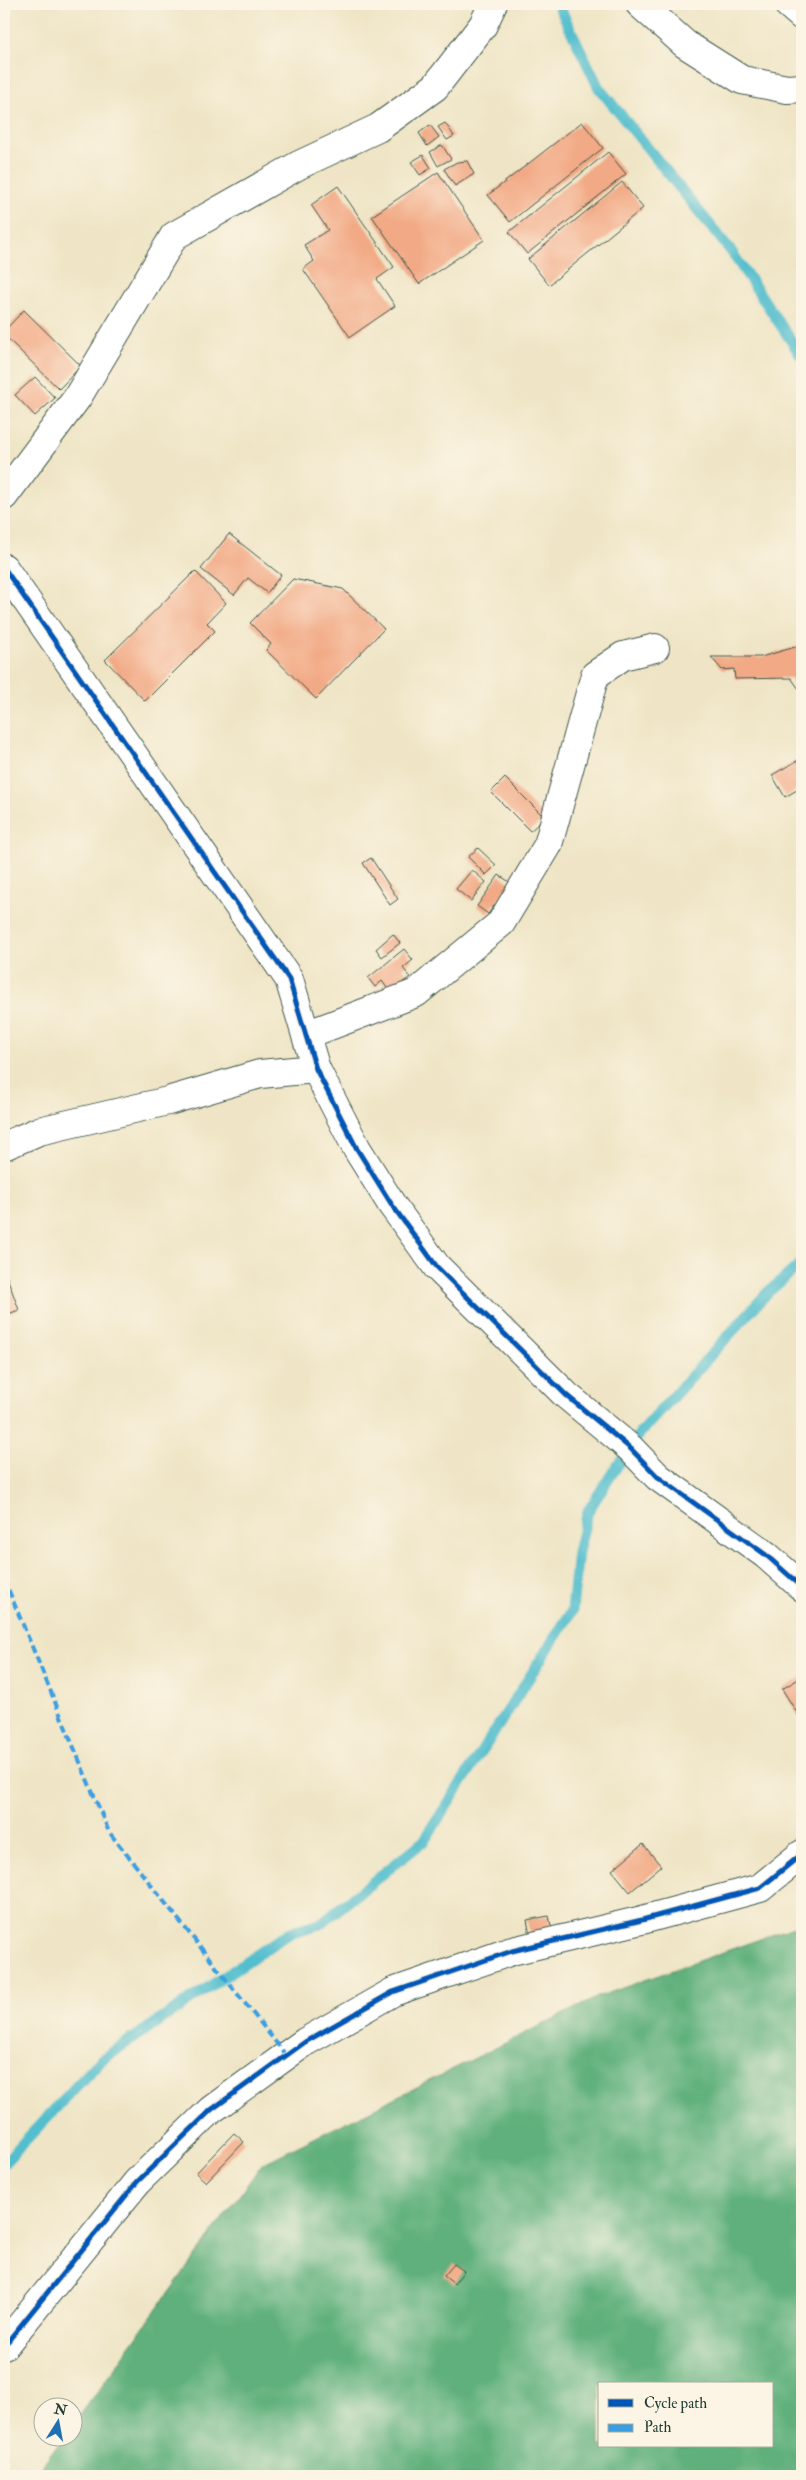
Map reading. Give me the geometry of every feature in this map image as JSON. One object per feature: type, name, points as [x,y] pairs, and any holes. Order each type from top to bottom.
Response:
[{"type":"street","points":[[4,496],[77,398],[174,236],[299,166],[378,128],[435,87],[483,25],[493,4]]},
{"type":"street","points":[[640,4],[685,44],[742,80],[787,88],[802,88]]},
{"type":"street","points":[[788,4],[802,16]]},
{"type":"street","points":[[4,568],[289,979],[316,1069],[357,1148],[392,1205],[437,1267],[566,1394],[630,1448],[658,1477],[766,1555],[802,1587]]},
{"type":"street","points":[[306,1035],[416,993],[501,923],[548,845],[595,675],[623,656],[655,648]]},
{"type":"street","points":[[4,1146],[39,1131],[168,1101],[260,1074],[316,1069]]},
{"type":"street","points":[[4,2346],[137,2182],[210,2110],[305,2042],[393,1992],[512,1951],[642,1920],[760,1888],[802,1854]]},
{"type":"green space","points":[[802,1924],[802,2476],[35,2476],[56,2448],[82,2448],[82,2413],[262,2164],[600,1996]]},
{"type":"building","points":[[582,122],[603,148],[510,222],[488,195]]},
{"type":"building","points":[[445,123],[454,136],[447,140],[438,127]]},
{"type":"building","points":[[430,125],[439,137],[427,146],[419,133]]},
{"type":"building","points":[[442,145],[451,159],[438,166],[430,152]]},
{"type":"building","points":[[608,152],[626,174],[527,254],[509,232]]},
{"type":"building","points":[[423,155],[431,168],[420,175],[411,162]]},
{"type":"building","points":[[467,161],[474,174],[455,186],[444,169],[457,162]]},
{"type":"building","points":[[438,172],[484,240],[419,284],[372,216]]},
{"type":"building","points":[[622,182],[643,208],[549,285],[528,259]]},
{"type":"building","points":[[338,186],[394,267],[377,279],[395,306],[350,337],[303,269],[314,261],[304,245],[328,230],[311,205]]},
{"type":"building","points":[[24,310],[81,366],[59,389],[4,335],[4,331]]},
{"type":"building","points":[[35,377],[55,398],[35,416],[15,395]]},
{"type":"building","points":[[229,534],[281,575],[267,593],[248,578],[234,595],[201,569]]},
{"type":"building","points":[[195,571],[226,603],[207,623],[215,631],[145,701],[105,660]]},
{"type":"building","points":[[293,579],[343,589],[384,629],[316,699],[266,650],[271,644],[250,623]]},
{"type":"building","points":[[802,645],[802,693],[791,678],[735,679],[734,669],[722,670],[711,657],[761,657]]},
{"type":"building","points":[[802,758],[802,787],[785,797],[772,775]]},
{"type":"building","points":[[505,778],[545,818],[530,831],[491,792]]},
{"type":"building","points":[[478,848],[496,865],[486,875],[468,857]]},
{"type":"building","points":[[371,858],[398,899],[390,905],[363,863]]},
{"type":"building","points":[[472,870],[486,882],[471,901],[456,889]]},
{"type":"building","points":[[499,875],[511,883],[488,914],[477,906]]},
{"type":"building","points":[[393,934],[400,943],[382,957],[376,949]]},
{"type":"building","points":[[404,949],[413,960],[403,968],[410,977],[390,992],[382,981],[375,987],[368,978]]},
{"type":"building","points":[[4,1269],[19,1310],[8,1314],[4,1303]]},
{"type":"building","points":[[802,1677],[802,1721],[782,1689]]},
{"type":"building","points":[[643,1844],[661,1866],[630,1892],[612,1870]]},
{"type":"building","points":[[549,1916],[552,1930],[530,1935],[527,1920]]},
{"type":"building","points":[[234,2133],[244,2142],[206,2182],[196,2173]]},
{"type":"building","points":[[454,2264],[464,2271],[454,2284],[444,2276]]},
{"type":"waterway","points":[[558,4],[599,88],[731,251],[802,357]]},
{"type":"waterway","points":[[4,2163],[101,2060],[289,1933],[320,1924],[424,1841],[572,1611],[578,1552],[588,1511],[613,1472],[640,1433],[767,1293],[802,1263]]},
{"type":"marked path","points":[[4,1579],[109,1832],[286,2055]]},
{"type":"cycle path","points":[[4,568],[289,979],[316,1069],[357,1149],[392,1205],[437,1267],[566,1395],[630,1448],[658,1477],[766,1555],[802,1587]]},
{"type":"cycle path","points":[[4,2346],[137,2182],[211,2110],[305,2042],[393,1992],[512,1951],[642,1920],[760,1888],[802,1854]]}]
